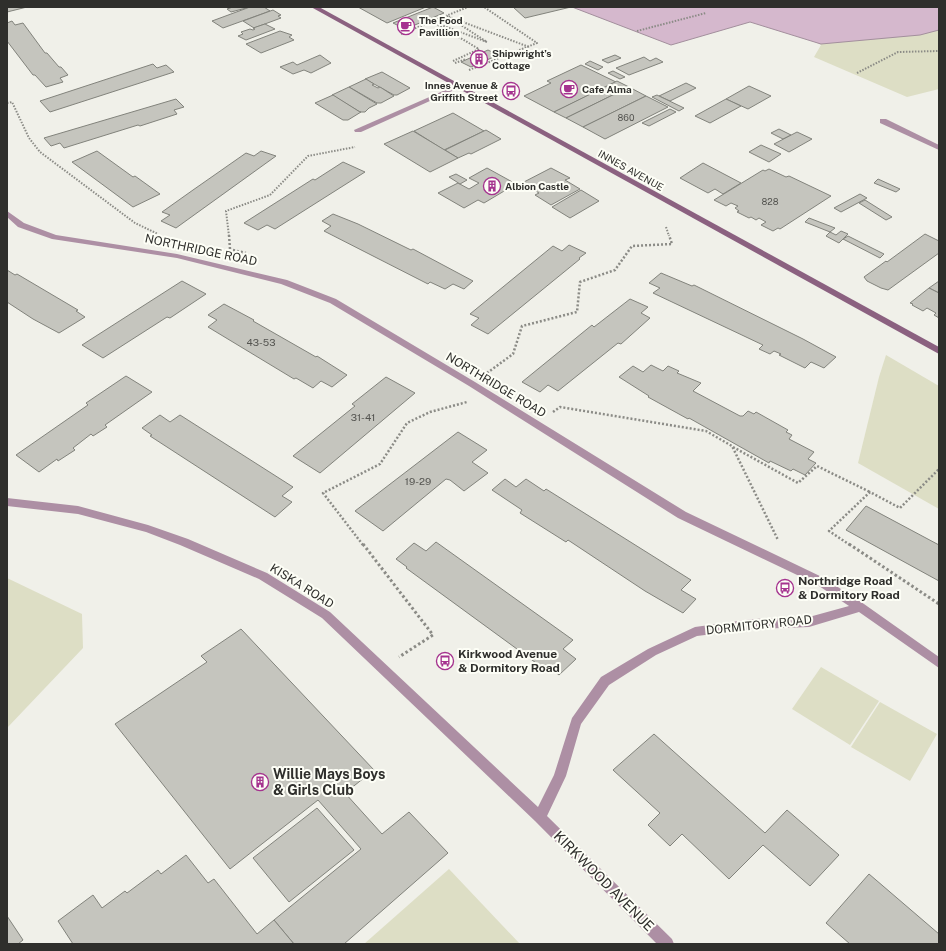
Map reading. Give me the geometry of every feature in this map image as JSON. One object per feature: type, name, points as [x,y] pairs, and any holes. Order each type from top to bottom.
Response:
[{"type":"main road","name":"INNES AVENUE","points":[[314,7],[939,351]]},
{"type":"street","points":[[358,130],[459,86]]},
{"type":"street","points":[[883,122],[939,148]]},
{"type":"street","name":"NORTHRIDGE ROAD","points":[[7,213],[21,225],[55,238],[176,256],[284,282],[333,300],[472,384],[682,515],[820,581],[860,607],[939,663]]},
{"type":"street","name":"KISKA ROAD","points":[[7,502],[78,510],[148,529],[184,542],[262,576],[326,615],[540,817]]},
{"type":"street","name":"DORMITORY ROAD","points":[[540,817],[560,776],[576,722],[605,681],[652,652],[695,632],[753,624],[809,622],[860,607]]},
{"type":"street","name":"KIRKWOOD AVENUE","points":[[540,817],[667,944]]},
{"type":"path","points":[[401,34],[468,7]]},
{"type":"path","points":[[469,70],[537,43],[520,35],[503,19],[484,7]]},
{"type":"path","points":[[637,32],[706,14]]},
{"type":"path","points":[[433,22],[487,42],[447,16]]},
{"type":"path","points":[[447,16],[529,47]]},
{"type":"path","points":[[433,22],[479,49],[453,61]]},
{"type":"path","points":[[857,73],[898,52],[939,51]]},
{"type":"path","points":[[455,63],[465,58],[466,59]]},
{"type":"path","points":[[230,249],[226,211],[270,196],[308,156],[362,146]]},
{"type":"path","points":[[381,668],[433,635],[323,493],[380,464],[407,424],[430,412],[469,402],[472,384],[513,354],[522,326],[577,312],[580,282],[615,270],[632,246],[672,244],[666,227]]},
{"type":"path","points":[[536,424],[560,407],[706,431],[798,483],[817,466],[900,508],[939,469]]},
{"type":"path","points":[[732,446],[781,546],[772,559]]},
{"type":"path","points":[[870,492],[830,531],[939,604]]},
{"type":"green space","points":[[939,16],[939,89],[907,97],[814,57],[821,45],[813,41]]},
{"type":"green space","points":[[886,355],[939,386],[939,509],[858,463],[879,377]]},
{"type":"green space","points":[[7,578],[82,614],[83,648],[7,728]]},
{"type":"green space","points":[[821,667],[879,701],[850,745],[792,709]]},
{"type":"green space","points":[[880,702],[937,734],[910,781],[851,747]]},
{"type":"green space","points":[[449,869],[520,944],[364,944]]},
{"type":"shaded area","points":[[572,7],[939,7],[939,30],[920,35],[821,44],[750,22],[671,45]]},
{"type":"building","points":[[7,7],[27,7],[7,12]]},
{"type":"building","points":[[233,7],[250,7],[231,12],[227,9]]},
{"type":"building","points":[[250,7],[264,7],[270,11],[223,28],[212,21]]},
{"type":"building","points":[[358,7],[426,7],[387,23]]},
{"type":"building","points":[[433,7],[444,13],[405,29],[393,23]]},
{"type":"building","points":[[513,7],[571,7],[525,18]]},
{"type":"building","points":[[273,10],[281,15],[278,16],[281,18],[254,28],[243,21]]},
{"type":"building","points":[[12,21],[15,25],[23,23],[45,53],[47,53],[68,75],[60,78],[63,82],[46,87],[35,75],[33,75],[7,41],[7,23]]},
{"type":"building","points":[[265,24],[275,29],[246,40],[238,36],[243,34],[241,32],[250,29],[253,30],[255,29],[253,28]]},
{"type":"building","points":[[280,31],[292,35],[289,37],[294,40],[261,53],[246,44]]},
{"type":"building","name":"Shipwright’s Cottage","points":[[488,50],[498,55],[471,67],[461,62]]},
{"type":"building","points":[[320,55],[331,63],[311,73],[304,70],[293,74],[280,67],[293,62],[297,65]]},
{"type":"building","points":[[615,55],[621,58],[608,63],[602,60]]},
{"type":"building","points":[[644,57],[650,61],[656,58],[663,62],[629,75],[616,68]]},
{"type":"building","points":[[590,61],[603,67],[598,70],[585,64]]},
{"type":"building","points":[[153,64],[157,68],[166,65],[174,72],[50,112],[40,101]]},
{"type":"building","name":"Cafe Alma","points":[[581,65],[616,82],[554,112],[524,96],[551,83],[547,81]]},
{"type":"building","points":[[613,71],[625,77],[620,79],[608,73]]},
{"type":"building","points":[[382,72],[410,88],[397,95],[394,95],[365,79]]},
{"type":"building","points":[[366,79],[374,84],[372,85],[378,88],[380,87],[394,96],[381,103],[377,103],[349,87]]},
{"type":"building","points":[[617,81],[629,87],[566,118],[554,112]]},
{"type":"building","points":[[686,83],[696,88],[670,101],[659,96]]},
{"type":"building","points":[[749,86],[771,96],[748,109],[726,99]]},
{"type":"building","points":[[349,87],[377,104],[365,112],[360,112],[332,95]]},
{"type":"building","points":[[629,87],[646,96],[583,127],[566,118]]},
{"type":"building","points":[[333,95],[361,112],[348,120],[343,120],[315,103]]},
{"type":"building","points":[[657,95],[684,108],[679,111],[652,97]]},
{"type":"building","points":[[646,96],[668,107],[605,139],[583,127]]},
{"type":"building","points":[[176,99],[184,107],[174,110],[177,114],[140,126],[138,125],[64,148],[60,143],[51,146],[44,138]]},
{"type":"building","points":[[726,99],[741,106],[710,123],[695,116]]},
{"type":"building","points":[[670,109],[676,112],[649,126],[642,123]]},
{"type":"building","points":[[453,113],[484,131],[444,150],[414,131]]},
{"type":"building","points":[[779,129],[791,135],[783,139],[771,133]]},
{"type":"building","points":[[486,130],[501,139],[471,154],[469,153],[458,158],[445,150]]},
{"type":"building","points":[[413,131],[458,158],[430,172],[384,144]]},
{"type":"building","points":[[797,132],[812,139],[789,152],[774,144]]},
{"type":"building","points":[[761,145],[781,154],[769,162],[749,152]]},
{"type":"building","points":[[97,151],[160,194],[133,207],[72,162]]},
{"type":"building","points":[[261,151],[276,156],[176,228],[161,221],[170,215],[162,212],[193,190],[246,153],[254,156]]},
{"type":"building","points":[[343,162],[365,172],[275,229],[267,225],[258,230],[244,223],[313,179],[315,180]]},
{"type":"building","points":[[703,163],[741,183],[723,194],[715,189],[708,193],[680,178]]},
{"type":"building","name":"Albion Castle","points":[[487,168],[516,184],[484,203],[478,200],[464,208],[438,193],[458,183],[469,189],[479,183],[469,178]]},
{"type":"building","points":[[551,168],[570,178],[565,180],[580,189],[551,205],[535,195],[539,193],[522,183]]},
{"type":"building","points":[[769,169],[786,177],[789,176],[831,196],[780,229],[778,228],[773,231],[761,225],[766,222],[759,218],[756,220],[737,212],[739,211],[735,208],[738,206],[731,203],[726,206],[714,200],[763,170],[765,171]]},
{"type":"building","points":[[456,174],[467,180],[460,184],[449,177]]},
{"type":"building","points":[[878,179],[900,189],[896,192],[874,183]]},
{"type":"building","points":[[581,190],[599,201],[570,218],[552,207]]},
{"type":"building","points":[[860,194],[867,198],[841,212],[834,208]]},
{"type":"building","points":[[865,200],[892,217],[886,220],[859,203]]},
{"type":"building","points":[[333,214],[358,224],[411,250],[413,249],[473,281],[464,289],[453,284],[445,289],[430,282],[428,284],[324,231],[331,226],[322,221]]},
{"type":"building","points":[[809,218],[835,228],[830,232],[805,222]]},
{"type":"building","points":[[841,231],[848,234],[839,243],[826,236],[830,232],[836,235]]},
{"type":"building","points":[[925,234],[939,241],[939,253],[888,290],[867,281],[864,277]]},
{"type":"building","points":[[848,236],[884,254],[880,258],[843,239]]},
{"type":"building","points":[[569,245],[586,253],[488,334],[471,325],[479,318],[470,314],[553,246],[562,251]]},
{"type":"building","points":[[7,270],[15,275],[17,274],[78,310],[76,311],[85,317],[59,333],[33,319],[7,302]]},
{"type":"building","points":[[661,273],[692,286],[694,285],[836,357],[824,368],[811,362],[805,368],[774,351],[770,354],[759,349],[763,345],[653,293],[660,288],[649,283]]},
{"type":"building","points":[[182,281],[206,294],[170,318],[167,317],[103,358],[82,345]]},
{"type":"building","points":[[939,281],[939,293],[929,288]]},
{"type":"building","points":[[929,288],[939,293],[939,318],[934,315],[936,313],[927,308],[923,311],[910,303]]},
{"type":"building","points":[[630,299],[648,307],[641,313],[650,318],[621,344],[618,343],[558,391],[548,385],[540,392],[522,382],[592,325],[594,327]]},
{"type":"building","points":[[224,304],[316,357],[317,356],[347,375],[332,387],[321,381],[313,388],[296,378],[294,379],[208,327],[217,320],[208,315]]},
{"type":"building","points":[[651,365],[663,371],[668,366],[679,371],[677,373],[701,383],[693,391],[740,416],[743,416],[748,411],[754,414],[756,412],[788,430],[786,432],[792,435],[789,439],[814,452],[808,459],[816,463],[805,475],[793,469],[791,471],[770,461],[769,463],[648,397],[649,396],[619,377],[633,366],[643,372]]},
{"type":"building","points":[[126,376],[152,392],[105,425],[107,427],[93,436],[91,434],[73,448],[75,450],[58,461],[57,459],[39,472],[16,455],[88,405],[86,403]]},
{"type":"building","points":[[386,377],[415,393],[320,473],[293,456],[355,406],[352,404]]},
{"type":"building","points":[[160,415],[170,422],[180,415],[293,487],[282,496],[292,502],[275,517],[150,436],[152,435],[142,428]]},
{"type":"building","points":[[458,432],[487,450],[472,462],[488,473],[464,491],[450,480],[446,479],[383,531],[355,511]]},
{"type":"building","points":[[505,479],[516,487],[526,479],[544,491],[546,489],[691,580],[681,590],[696,599],[683,613],[645,591],[568,540],[566,542],[520,513],[522,510],[492,490]]},
{"type":"building","points":[[866,506],[939,545],[939,581],[846,530]]},
{"type":"building","points":[[436,542],[573,640],[563,649],[576,659],[559,675],[547,665],[543,668],[406,568],[407,567],[396,559],[414,543],[426,551]]},
{"type":"building","name":"Willie Mays Boys & Girls Club","points":[[241,629],[374,770],[345,793],[382,834],[409,812],[448,853],[344,944],[294,944],[274,920],[361,849],[318,800],[230,869],[115,724],[207,662],[201,656]]},
{"type":"building","points":[[654,734],[765,833],[787,810],[839,855],[810,886],[763,845],[729,879],[682,834],[670,846],[648,825],[660,813],[613,770]]},
{"type":"building","points":[[317,808],[354,850],[289,902],[253,858]]},
{"type":"building","points":[[186,855],[208,883],[214,879],[257,934],[274,920],[294,944],[73,944],[58,921],[93,895],[102,908],[125,891],[127,893],[158,870],[161,874]]},
{"type":"building","points":[[869,874],[939,934],[939,944],[850,944],[826,923]]},
{"type":"building","points":[[7,916],[23,940],[18,944],[7,944]]},
{"type":"place","name":"The Food Pavillion","points":[[406,26]]},
{"type":"place","name":"Shipwright’s Cottage","points":[[479,59]]},
{"type":"place","name":"Cafe Alma","points":[[569,89]]},
{"type":"place","name":"Innes Avenue & Griffith Street","points":[[511,91]]},
{"type":"place","name":"Albion Castle","points":[[492,186]]},
{"type":"place","name":"Northridge Road & Dormitory Road","points":[[785,588]]},
{"type":"place","name":"Kirkwood Avenue & Dormitory Road","points":[[445,661]]},
{"type":"place","name":"Willie Mays Boys & Girls Club","points":[[260,782]]}]
